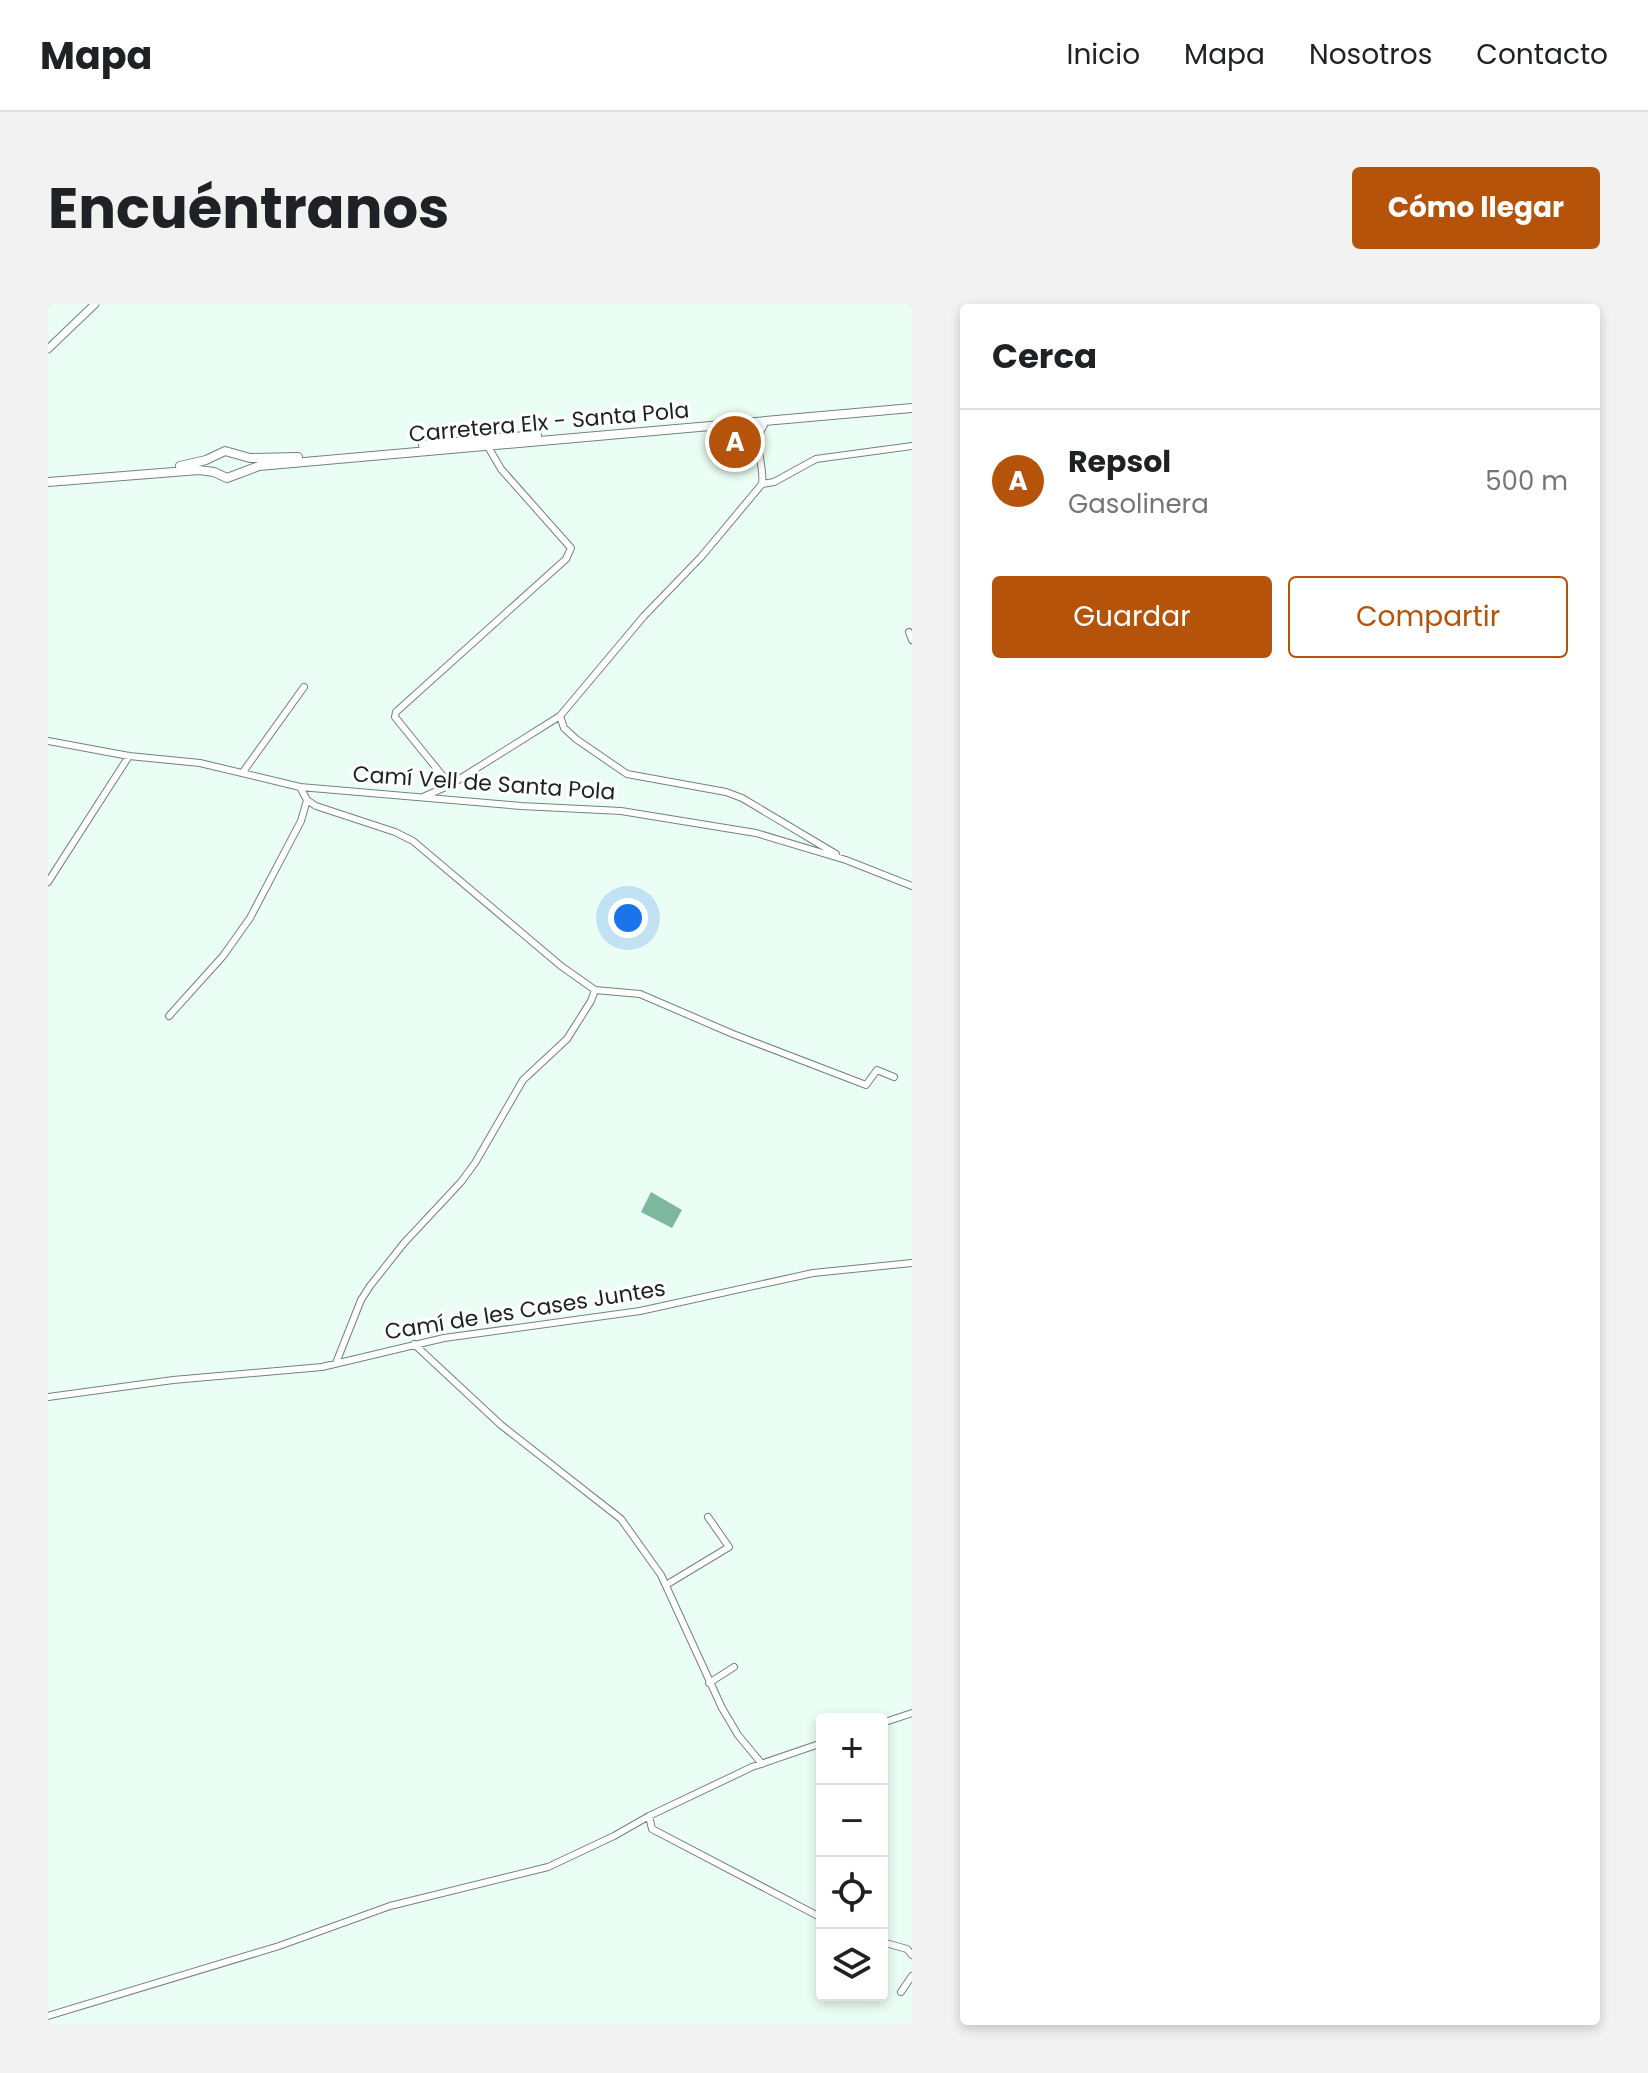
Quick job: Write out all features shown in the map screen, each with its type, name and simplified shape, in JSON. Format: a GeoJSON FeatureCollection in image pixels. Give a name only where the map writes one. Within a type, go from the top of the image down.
{"type":"FeatureCollection","features":[{"type":"Feature","properties":{"kind":"main road","name":"Carretera Elx - Santa Pola"},"geometry":{"type":"LineString","coordinates":[[237,473],[259,466],[912,406]]}},
{"type":"Feature","properties":{"kind":"main road","name":"Carretera Elx - Santa Pola"},"geometry":{"type":"LineString","coordinates":[[237,456],[286,458],[912,406]]}},
{"type":"Feature","properties":{"kind":"main road"},"geometry":{"type":"LineString","coordinates":[[225,451],[237,456],[240,463],[237,473],[227,478],[199,470],[48,480],[185,466],[225,451]]}},
{"type":"Feature","properties":{"kind":"main road"},"geometry":{"type":"LineString","coordinates":[[214,472],[215,457]]}},
{"type":"Feature","properties":{"kind":"street"},"geometry":{"type":"LineString","coordinates":[[48,349],[95,304]]}},
{"type":"Feature","properties":{"kind":"street"},"geometry":{"type":"LineString","coordinates":[[420,798],[450,785],[560,716],[762,484],[757,443],[764,425]]}},
{"type":"Feature","properties":{"kind":"street"},"geometry":{"type":"LineString","coordinates":[[450,785],[395,717],[396,712],[566,559],[571,548],[501,469],[487,445]]}},
{"type":"Feature","properties":{"kind":"street"},"geometry":{"type":"LineString","coordinates":[[762,484],[774,482],[816,459],[912,446]]}},
{"type":"Feature","properties":{"kind":"street"},"geometry":{"type":"LineString","coordinates":[[909,632],[912,640]]}},
{"type":"Feature","properties":{"kind":"street"},"geometry":{"type":"LineString","coordinates":[[243,772],[304,687]]}},
{"type":"Feature","properties":{"kind":"street"},"geometry":{"type":"LineString","coordinates":[[560,716],[564,728],[576,739],[627,774],[726,792],[742,798],[846,860]]}},
{"type":"Feature","properties":{"kind":"street","name":"Camí Vell de Santa Pola"},"geometry":{"type":"LineString","coordinates":[[48,741],[129,756],[200,763],[300,787],[621,811],[756,833],[846,860],[912,886]]}},
{"type":"Feature","properties":{"kind":"street"},"geometry":{"type":"LineString","coordinates":[[48,882],[129,756]]}},
{"type":"Feature","properties":{"kind":"street"},"geometry":{"type":"LineString","coordinates":[[300,787],[307,800],[316,806],[413,841],[561,966],[595,990],[640,994],[866,1085],[877,1070],[894,1077]]}},
{"type":"Feature","properties":{"kind":"street"},"geometry":{"type":"LineString","coordinates":[[169,1016],[223,956],[250,918],[301,821],[307,800]]}},
{"type":"Feature","properties":{"kind":"street"},"geometry":{"type":"LineString","coordinates":[[336,1363],[361,1300],[370,1286],[404,1243],[461,1182],[523,1080],[567,1039],[595,990]]}},
{"type":"Feature","properties":{"kind":"street","name":"Camí de les Cases Juntes"},"geometry":{"type":"LineString","coordinates":[[48,1397],[173,1380],[322,1367],[414,1344],[640,1311],[813,1273],[912,1263]]}},
{"type":"Feature","properties":{"kind":"street"},"geometry":{"type":"LineString","coordinates":[[414,1344],[501,1425],[621,1519],[666,1585],[709,1683],[738,1735],[762,1764]]}},
{"type":"Feature","properties":{"kind":"street"},"geometry":{"type":"LineString","coordinates":[[666,1585],[729,1547],[708,1517]]}},
{"type":"Feature","properties":{"kind":"street"},"geometry":{"type":"LineString","coordinates":[[709,1683],[734,1667]]}},
{"type":"Feature","properties":{"kind":"street"},"geometry":{"type":"LineString","coordinates":[[888,1721],[912,1713]]}},
{"type":"Feature","properties":{"kind":"street"},"geometry":{"type":"LineString","coordinates":[[48,2016],[279,1946],[390,1906],[548,1867],[762,1764],[816,1745]]}},
{"type":"Feature","properties":{"kind":"street"},"geometry":{"type":"LineString","coordinates":[[649,1816],[652,1829],[816,1915]]}},
{"type":"Feature","properties":{"kind":"street"},"geometry":{"type":"LineString","coordinates":[[888,1944],[907,1949],[912,1955]]}},
{"type":"Feature","properties":{"kind":"street"},"geometry":{"type":"LineString","coordinates":[[901,1992],[912,1976]]}},
{"type":"Feature","properties":{"kind":"shaded area"},"geometry":{"type":"Polygon","coordinates":[[[651,1192],[682,1210],[672,1228],[641,1212],[651,1192]]]}},
{"type":"Feature","properties":{"kind":"place","name":"Repsol"},"geometry":{"type":"Point","coordinates":[735,442]}}]}
